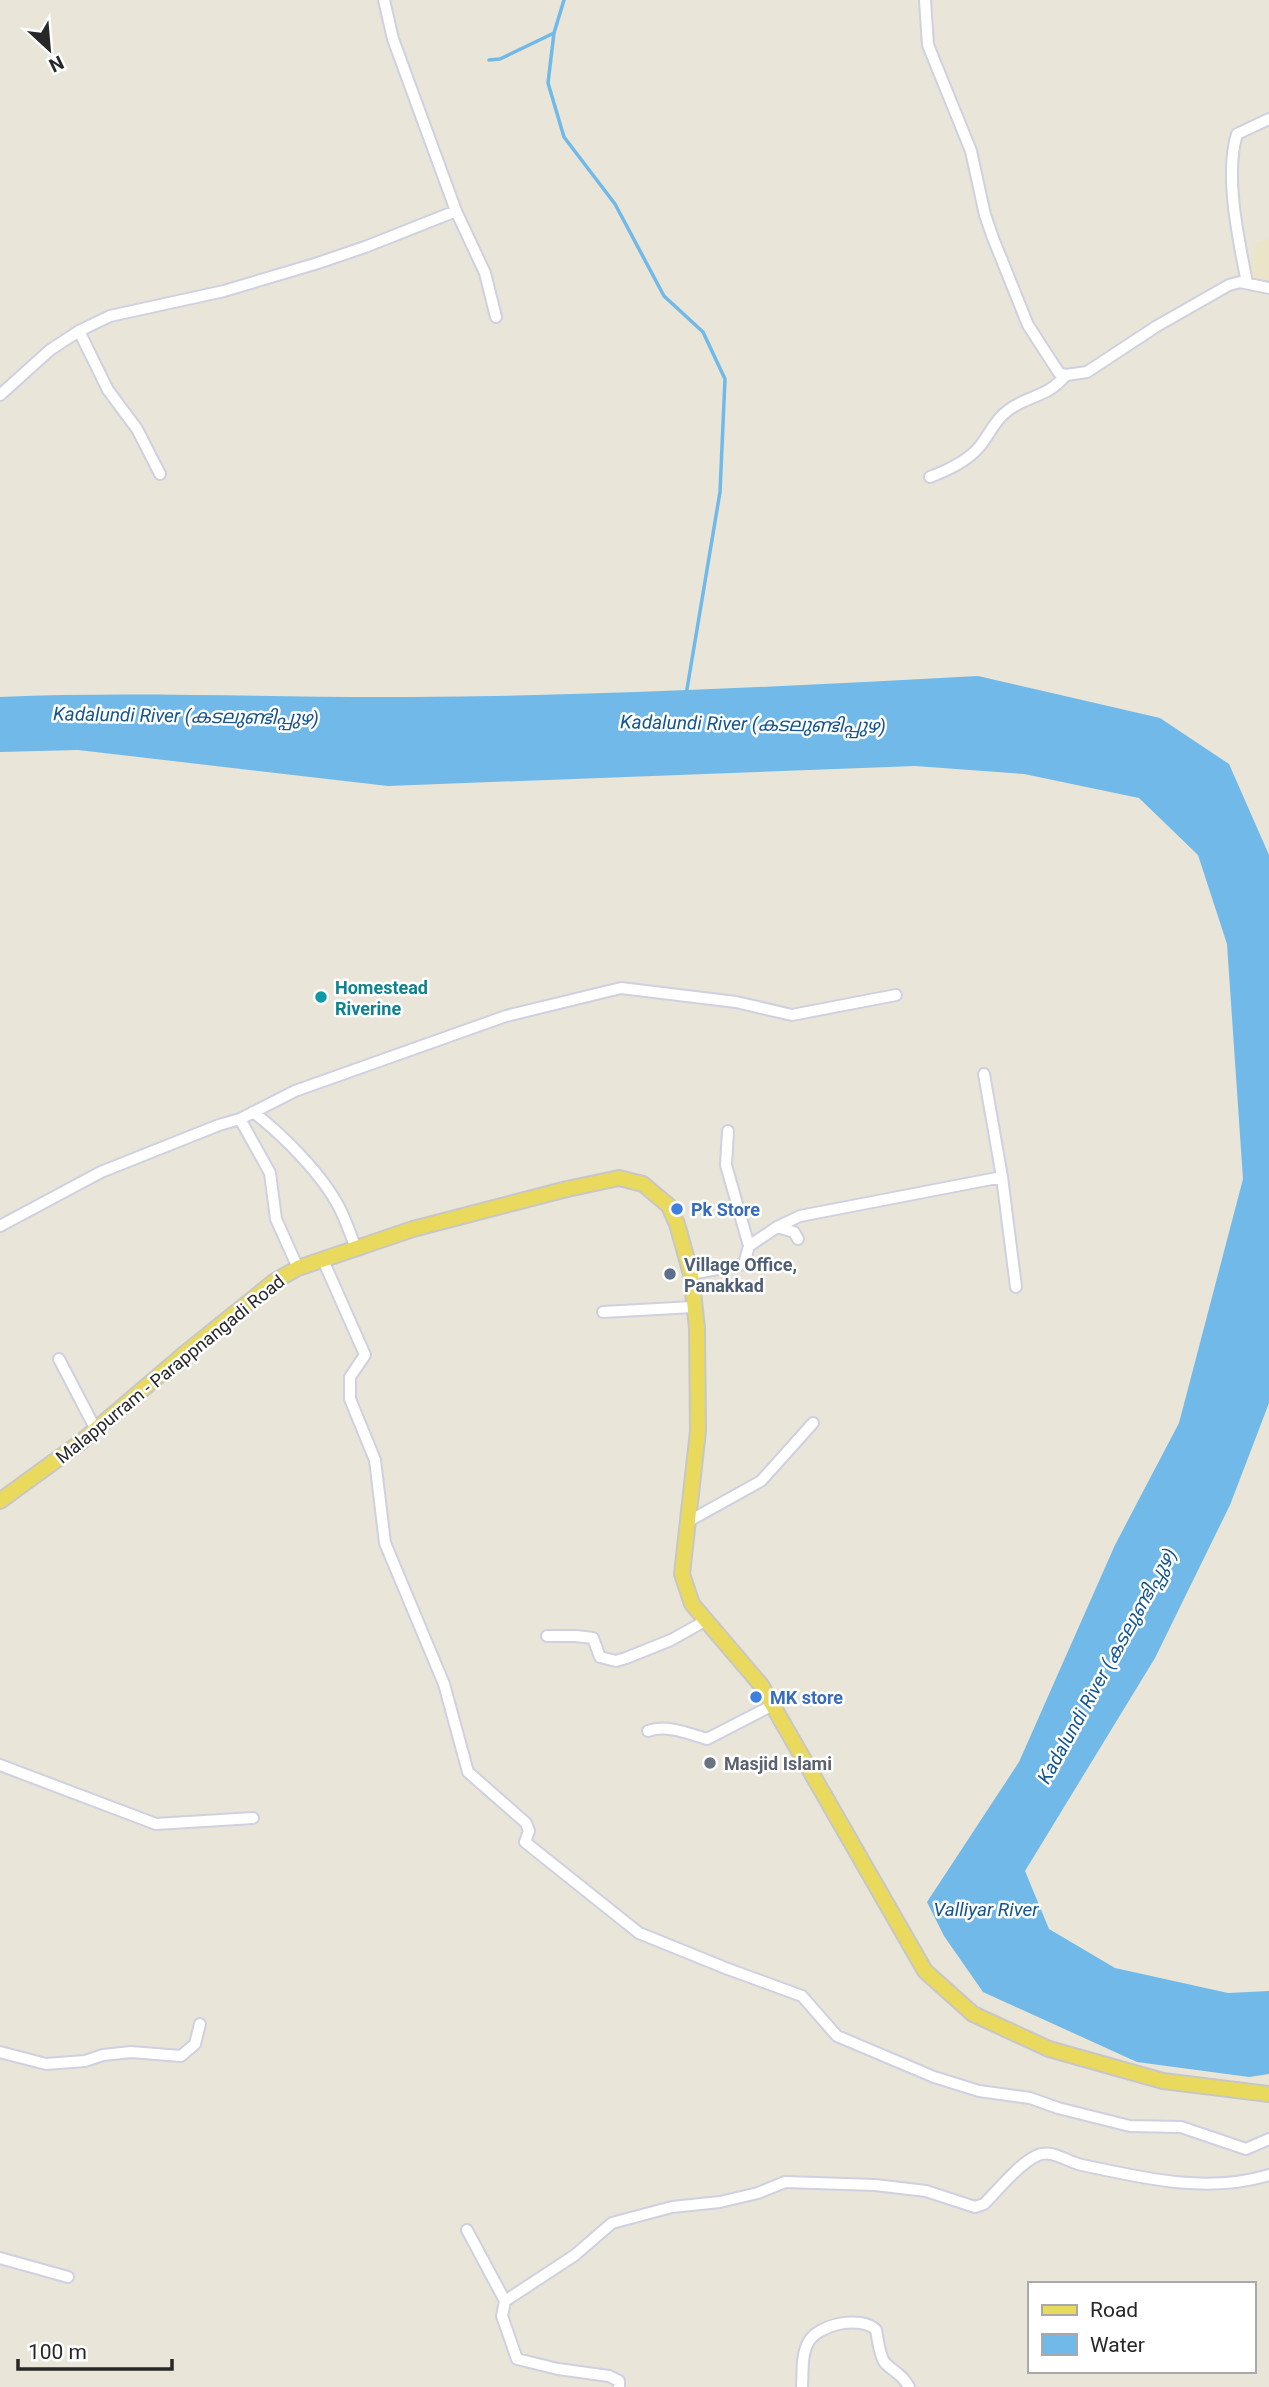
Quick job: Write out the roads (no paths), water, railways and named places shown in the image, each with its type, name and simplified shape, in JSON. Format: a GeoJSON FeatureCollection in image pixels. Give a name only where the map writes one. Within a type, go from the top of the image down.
{"type":"FeatureCollection","features":[{"type":"Feature","properties":{"kind":"main road","name":"Malappurram - Parappnangadi Road"},"geometry":{"type":"LineString","coordinates":[[0,1501],[96,1430],[275,1281],[298,1268],[413,1229],[567,1189],[619,1178],[643,1184],[669,1206],[691,1274],[697,1328],[698,1431],[682,1574],[692,1604],[761,1685],[925,1971],[974,2014],[1049,2049],[1163,2081],[1269,2094]]}},
{"type":"Feature","properties":{"kind":"street"},"geometry":{"type":"LineString","coordinates":[[384,0],[393,39],[456,211],[485,273],[496,317]]}},
{"type":"Feature","properties":{"kind":"street"},"geometry":{"type":"LineString","coordinates":[[925,0],[928,45],[971,151],[985,215],[993,238],[1027,326],[1059,373],[1066,375],[1087,372],[1157,326],[1230,285],[1240,282],[1269,288]]}},
{"type":"Feature","properties":{"kind":"street"},"geometry":{"type":"LineString","coordinates":[[1247,283],[1237,231],[1232,150],[1237,134],[1269,119]]}},
{"type":"Feature","properties":{"kind":"street"},"geometry":{"type":"LineString","coordinates":[[0,395],[50,350],[79,331],[110,316],[224,291],[318,263],[456,211]]}},
{"type":"Feature","properties":{"kind":"street"},"geometry":{"type":"LineString","coordinates":[[79,331],[108,390],[138,429],[160,474]]}},
{"type":"Feature","properties":{"kind":"street"},"geometry":{"type":"LineString","coordinates":[[930,477],[963,461],[978,449],[1009,410],[1056,387],[1066,375]]}},
{"type":"Feature","properties":{"kind":"street"},"geometry":{"type":"LineString","coordinates":[[0,1226],[102,1172],[240,1119],[295,1091],[506,1016],[621,989],[736,1002],[792,1015],[896,995]]}},
{"type":"Feature","properties":{"kind":"street"},"geometry":{"type":"LineString","coordinates":[[984,1074],[1002,1177],[1016,1287]]}},
{"type":"Feature","properties":{"kind":"street"},"geometry":{"type":"LineString","coordinates":[[253,1112],[278,1132],[313,1172],[339,1207],[356,1249]]}},
{"type":"Feature","properties":{"kind":"street"},"geometry":{"type":"LineString","coordinates":[[240,1119],[270,1173],[275,1219],[298,1268]]}},
{"type":"Feature","properties":{"kind":"street"},"geometry":{"type":"LineString","coordinates":[[691,1274],[744,1264],[749,1246],[726,1165],[729,1131]]}},
{"type":"Feature","properties":{"kind":"street"},"geometry":{"type":"LineString","coordinates":[[749,1246],[777,1227],[800,1216],[1002,1177]]}},
{"type":"Feature","properties":{"kind":"street"},"geometry":{"type":"LineString","coordinates":[[777,1227],[794,1232],[798,1239]]}},
{"type":"Feature","properties":{"kind":"street"},"geometry":{"type":"LineString","coordinates":[[323,1260],[365,1355],[350,1377],[350,1399],[375,1460],[384,1543],[444,1684],[467,1772],[526,1823],[529,1831],[525,1842],[639,1933],[802,1996],[837,2036],[934,2077],[979,2091],[1030,2098],[1130,2126],[1181,2127],[1246,2149],[1269,2140]]}},
{"type":"Feature","properties":{"kind":"street"},"geometry":{"type":"LineString","coordinates":[[603,1312],[693,1307]]}},
{"type":"Feature","properties":{"kind":"street"},"geometry":{"type":"LineString","coordinates":[[59,1359],[96,1430]]}},
{"type":"Feature","properties":{"kind":"street"},"geometry":{"type":"LineString","coordinates":[[690,1521],[761,1481],[813,1423]]}},
{"type":"Feature","properties":{"kind":"street"},"geometry":{"type":"LineString","coordinates":[[547,1636],[593,1639],[600,1657],[616,1661],[671,1640],[705,1621]]}},
{"type":"Feature","properties":{"kind":"street"},"geometry":{"type":"LineString","coordinates":[[648,1731],[673,1729],[707,1739],[773,1705]]}},
{"type":"Feature","properties":{"kind":"street"},"geometry":{"type":"LineString","coordinates":[[0,1765],[156,1824],[253,1818]]}},
{"type":"Feature","properties":{"kind":"street"},"geometry":{"type":"LineString","coordinates":[[0,2052],[46,2063],[85,2061],[103,2055],[131,2052],[181,2056],[195,2044],[200,2024]]}},
{"type":"Feature","properties":{"kind":"street"},"geometry":{"type":"LineString","coordinates":[[505,2301],[575,2255],[612,2223],[672,2207],[720,2202],[758,2193],[785,2182],[875,2185],[926,2192],[975,2207],[984,2204],[1036,2156],[1048,2154],[1077,2165],[1151,2180],[1220,2185],[1269,2175]]}},
{"type":"Feature","properties":{"kind":"street"},"geometry":{"type":"LineString","coordinates":[[467,2230],[505,2301],[502,2316],[517,2359],[558,2369],[609,2376],[619,2381],[619,2387]]}},
{"type":"Feature","properties":{"kind":"street"},"geometry":{"type":"LineString","coordinates":[[0,2258],[68,2277]]}},
{"type":"Feature","properties":{"kind":"street"},"geometry":{"type":"LineString","coordinates":[[802,2387],[804,2357],[812,2337],[829,2327],[860,2321],[876,2329],[886,2363],[905,2378],[909,2387]]}},
{"type":"Feature","properties":{"kind":"water","name":"Valliyar River"},"geometry":{"type":"Polygon","coordinates":[[[978,676],[1160,718],[1229,764],[1269,855],[1269,1403],[1230,1505],[1155,1658],[1025,1871],[1049,1929],[1115,1968],[1228,1993],[1269,1991],[1269,2074],[1249,2077],[1137,2062],[983,1992],[944,1936],[927,1902],[1019,1762],[1115,1545],[1179,1423],[1243,1179],[1227,944],[1198,855],[1139,798],[1024,774],[915,766],[388,786],[78,750],[0,752],[0,697],[554,695],[978,676]]]}},
{"type":"Feature","properties":{"kind":"waterway"},"geometry":{"type":"LineString","coordinates":[[564,0],[554,33],[548,83],[564,137],[615,204],[664,296],[703,332],[725,379],[720,492],[686,695]]}},
{"type":"Feature","properties":{"kind":"waterway"},"geometry":{"type":"LineString","coordinates":[[489,60],[500,59],[554,33]]}},
{"type":"Feature","properties":{"kind":"place","name":"Homestead Riverine"},"geometry":{"type":"Point","coordinates":[321,997]}},
{"type":"Feature","properties":{"kind":"place","name":"Pk Store"},"geometry":{"type":"Point","coordinates":[677,1209]}},
{"type":"Feature","properties":{"kind":"place","name":"Village Office, Panakkad"},"geometry":{"type":"Point","coordinates":[670,1274]}},
{"type":"Feature","properties":{"kind":"place","name":"MK store"},"geometry":{"type":"Point","coordinates":[756,1697]}},
{"type":"Feature","properties":{"kind":"place","name":"Masjid Islami"},"geometry":{"type":"Point","coordinates":[710,1763]}},
{"type":"Feature","properties":{"kind":"water label","name":"Kadalundi River (കടലുണ്ടിപ്പുഴ)"},"geometry":{"type":"Point","coordinates":[186,716]}},
{"type":"Feature","properties":{"kind":"water label","name":"Kadalundi River (കടലുണ്ടിപ്പുഴ)"},"geometry":{"type":"Point","coordinates":[753,724]}},
{"type":"Feature","properties":{"kind":"water label","name":"Kadalundi River (കടലുണ്ടിപ്പുഴ)"},"geometry":{"type":"Point","coordinates":[1107,1666]}}]}
